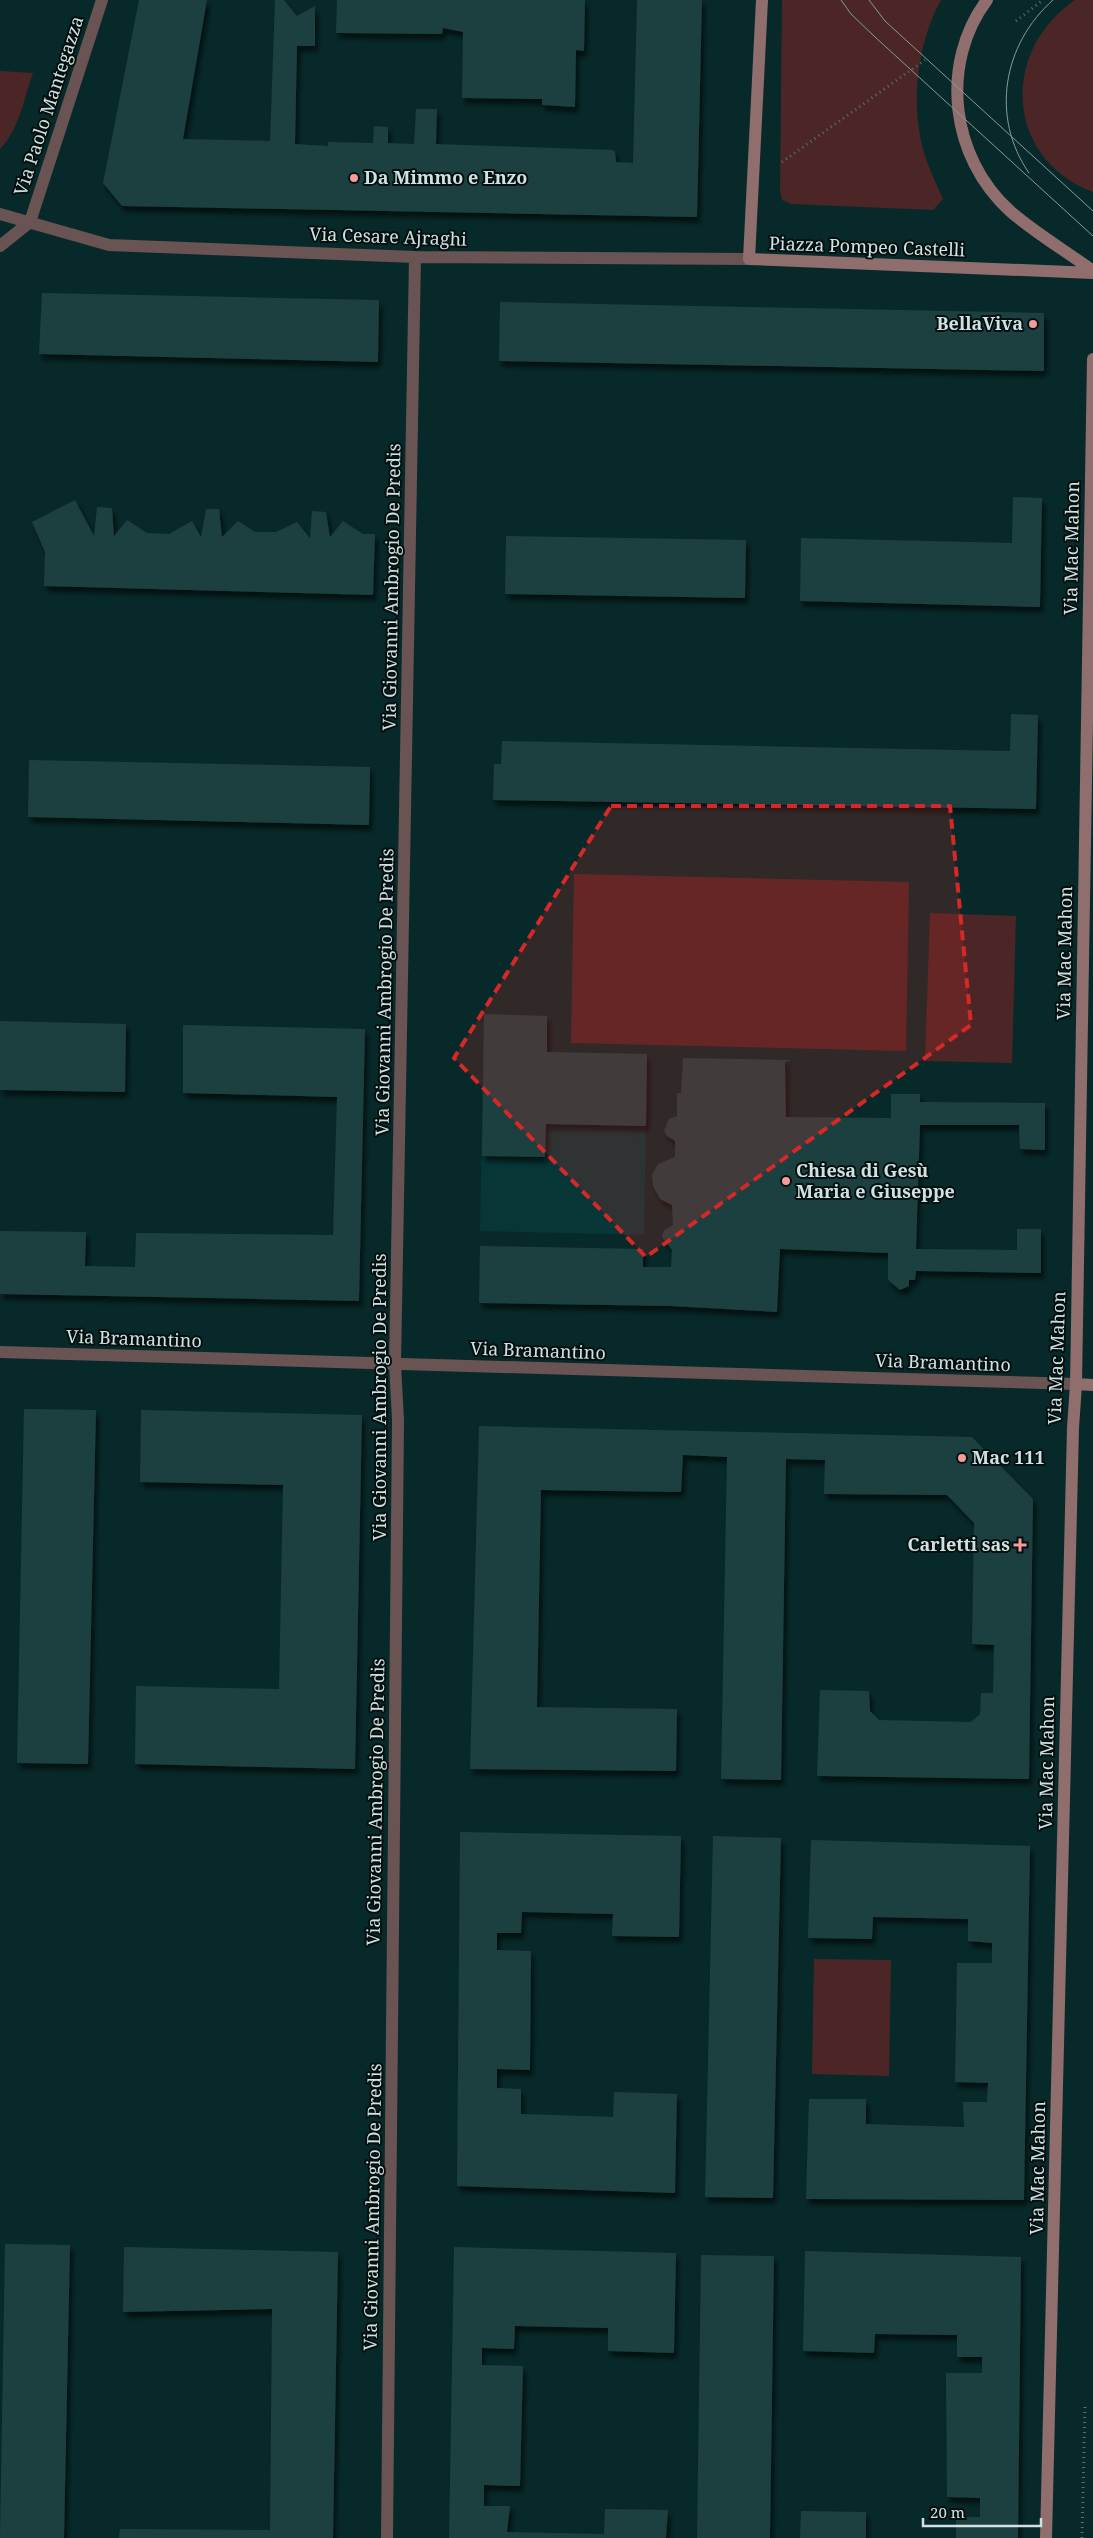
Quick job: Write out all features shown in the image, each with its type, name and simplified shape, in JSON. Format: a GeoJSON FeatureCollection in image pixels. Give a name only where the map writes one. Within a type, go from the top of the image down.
{"type":"FeatureCollection","features":[{"type":"Feature","properties":{"kind":"main road","name":"Piazza Pompeo Castelli"},"geometry":{"type":"LineString","coordinates":[[762,0],[749,260],[1093,272]]}},
{"type":"Feature","properties":{"kind":"main road"},"geometry":{"type":"LineString","coordinates":[[987,0],[973,22],[959,62],[956,88],[958,114],[964,142],[975,167],[990,190],[1010,211],[1093,272]]}},
{"type":"Feature","properties":{"kind":"main road","name":"Via Mac Mahon"},"geometry":{"type":"LineString","coordinates":[[1046,2538],[1073,1428],[1076,1384],[1093,359]]}},
{"type":"Feature","properties":{"kind":"main road"},"geometry":{"type":"LineString","coordinates":[[1076,1384],[1093,1385]]}},
{"type":"Feature","properties":{"kind":"street","name":"Via Paolo Mantegazza"},"geometry":{"type":"LineString","coordinates":[[30,222],[102,0]]}},
{"type":"Feature","properties":{"kind":"street","name":"Via Cesare Ajraghi"},"geometry":{"type":"LineString","coordinates":[[0,214],[109,245],[415,257],[749,260]]}},
{"type":"Feature","properties":{"kind":"street"},"geometry":{"type":"LineString","coordinates":[[0,246],[30,222]]}},
{"type":"Feature","properties":{"kind":"street","name":"Via Giovanni Ambrogio De Predis"},"geometry":{"type":"LineString","coordinates":[[387,2538],[398,1420],[395,1364],[415,257]]}},
{"type":"Feature","properties":{"kind":"street","name":"Via Bramantino"},"geometry":{"type":"LineString","coordinates":[[0,1352],[1076,1384]]}},
{"type":"Feature","properties":{"kind":"path"},"geometry":{"type":"LineString","coordinates":[[1016,21],[1043,0]]}},
{"type":"Feature","properties":{"kind":"path"},"geometry":{"type":"LineString","coordinates":[[782,163],[925,60]]}},
{"type":"Feature","properties":{"kind":"path"},"geometry":{"type":"LineString","coordinates":[[1082,2538],[1085,2405]]}},
{"type":"Feature","properties":{"kind":"highlighted area"},"geometry":{"type":"Polygon","coordinates":[[[611,806],[950,806],[971,1025],[646,1257],[454,1058],[611,806]]]}},
{"type":"Feature","properties":{"kind":"shaded area"},"geometry":{"type":"Polygon","coordinates":[[[782,0],[941,0],[926,35],[918,75],[917,95],[917,115],[924,153],[943,199],[933,210],[791,204],[782,200],[780,191],[782,0]]]}},
{"type":"Feature","properties":{"kind":"shaded area"},"geometry":{"type":"Polygon","coordinates":[[[1075,0],[1093,0],[1093,192],[1064,176],[1043,155],[1029,130],[1023,103],[1025,74],[1034,47],[1051,22],[1075,0]]]}},
{"type":"Feature","properties":{"kind":"shaded area"},"geometry":{"type":"Polygon","coordinates":[[[0,71],[33,73],[12,133],[0,149],[0,71]]]}},
{"type":"Feature","properties":{"kind":"shaded area"},"geometry":{"type":"Polygon","coordinates":[[[574,874],[909,882],[906,1051],[571,1043],[574,874]]]}},
{"type":"Feature","properties":{"kind":"shaded area"},"geometry":{"type":"Polygon","coordinates":[[[930,913],[1016,916],[1012,1063],[925,1061],[930,913]]]}},
{"type":"Feature","properties":{"kind":"shaded area"},"geometry":{"type":"Polygon","coordinates":[[[484,1014],[547,1016],[547,1052],[647,1054],[644,1235],[480,1231],[484,1014]]]}},
{"type":"Feature","properties":{"kind":"shaded area"},"geometry":{"type":"Polygon","coordinates":[[[814,1959],[891,1960],[889,2076],[812,2074],[814,1959]]]}},
{"type":"Feature","properties":{"kind":"building"},"geometry":{"type":"Polygon","coordinates":[[[139,0],[207,0],[183,139],[270,141],[275,0],[284,0],[297,16],[315,6],[315,46],[297,46],[295,144],[328,146],[328,142],[373,143],[374,126],[388,127],[388,143],[414,144],[416,109],[437,109],[436,144],[613,150],[616,162],[633,163],[637,0],[702,0],[697,217],[122,206],[103,183],[139,0]]]}},
{"type":"Feature","properties":{"kind":"building"},"geometry":{"type":"Polygon","coordinates":[[[337,0],[585,0],[584,51],[576,50],[575,107],[542,105],[542,99],[462,98],[463,32],[443,28],[442,34],[336,33],[337,0]]]}},
{"type":"Feature","properties":{"kind":"building"},"geometry":{"type":"Polygon","coordinates":[[[42,293],[379,300],[378,362],[39,354],[42,293]]]}},
{"type":"Feature","properties":{"kind":"building"},"geometry":{"type":"Polygon","coordinates":[[[500,302],[1044,313],[1044,371],[499,361],[500,302]]]}},
{"type":"Feature","properties":{"kind":"building"},"geometry":{"type":"Polygon","coordinates":[[[1013,497],[1042,498],[1040,607],[800,601],[801,538],[1012,543],[1013,497]]]}},
{"type":"Feature","properties":{"kind":"building"},"geometry":{"type":"Polygon","coordinates":[[[75,500],[94,536],[97,507],[112,508],[114,536],[127,520],[147,533],[169,534],[192,521],[201,537],[206,509],[219,509],[222,537],[238,521],[255,532],[276,532],[297,522],[310,538],[312,511],[326,512],[330,537],[343,521],[363,534],[375,534],[373,595],[44,586],[45,552],[32,522],[75,500]]]}},
{"type":"Feature","properties":{"kind":"building"},"geometry":{"type":"Polygon","coordinates":[[[506,536],[746,540],[745,598],[505,594],[506,536]]]}},
{"type":"Feature","properties":{"kind":"building"},"geometry":{"type":"Polygon","coordinates":[[[1011,714],[1038,715],[1036,809],[493,800],[494,764],[501,764],[502,741],[1010,751],[1011,714]]]}},
{"type":"Feature","properties":{"kind":"building"},"geometry":{"type":"Polygon","coordinates":[[[29,760],[370,767],[369,825],[28,817],[29,760]]]}},
{"type":"Feature","properties":{"kind":"building"},"geometry":{"type":"Polygon","coordinates":[[[484,1014],[547,1016],[547,1052],[647,1054],[646,1126],[546,1124],[545,1157],[482,1156],[484,1014]]]}},
{"type":"Feature","properties":{"kind":"building"},"geometry":{"type":"Polygon","coordinates":[[[0,1021],[126,1024],[125,1092],[0,1090],[0,1021]]]}},
{"type":"Feature","properties":{"kind":"building"},"geometry":{"type":"Polygon","coordinates":[[[183,1025],[365,1029],[359,1301],[0,1294],[0,1231],[86,1232],[85,1266],[135,1267],[136,1233],[333,1235],[337,1097],[183,1093],[183,1025]]]}},
{"type":"Feature","properties":{"kind":"building","name":"Chiesa di Gesù Maria e Giuseppe"},"geometry":{"type":"Polygon","coordinates":[[[683,1058],[792,1060],[785,1062],[786,1117],[891,1118],[891,1094],[920,1094],[920,1102],[1045,1103],[1045,1150],[1020,1149],[1019,1125],[920,1125],[916,1249],[1017,1250],[1017,1229],[1041,1229],[1041,1273],[916,1271],[915,1280],[909,1280],[909,1286],[900,1290],[888,1280],[888,1253],[780,1249],[777,1312],[670,1306],[479,1303],[480,1246],[643,1249],[643,1267],[671,1267],[672,1250],[662,1237],[664,1230],[673,1225],[672,1205],[660,1199],[653,1186],[652,1175],[658,1164],[675,1157],[675,1141],[667,1136],[664,1131],[669,1119],[677,1116],[677,1093],[681,1093],[683,1058]]]}},
{"type":"Feature","properties":{"kind":"building"},"geometry":{"type":"Polygon","coordinates":[[[24,1409],[96,1410],[88,1764],[17,1763],[24,1409]]]}},
{"type":"Feature","properties":{"kind":"building"},"geometry":{"type":"Polygon","coordinates":[[[141,1410],[362,1415],[355,1769],[135,1764],[136,1686],[279,1689],[283,1485],[140,1482],[141,1410]]]}},
{"type":"Feature","properties":{"kind":"building"},"geometry":{"type":"Polygon","coordinates":[[[479,1426],[972,1437],[1033,1499],[1029,1779],[817,1776],[820,1690],[869,1691],[870,1711],[879,1720],[971,1722],[980,1714],[981,1693],[993,1693],[994,1645],[972,1644],[974,1523],[947,1495],[824,1494],[825,1460],[786,1459],[781,1780],[721,1779],[727,1457],[683,1455],[681,1492],[541,1490],[537,1707],[677,1709],[676,1771],[470,1769],[479,1426]]]}},
{"type":"Feature","properties":{"kind":"building"},"geometry":{"type":"Polygon","coordinates":[[[460,1832],[681,1836],[679,1937],[612,1936],[613,1914],[522,1912],[521,1933],[497,1933],[497,1950],[531,1951],[530,2070],[497,2069],[497,2088],[521,2089],[521,2114],[613,2117],[614,2092],[677,2094],[675,2193],[457,2186],[460,1832]]]}},
{"type":"Feature","properties":{"kind":"building"},"geometry":{"type":"Polygon","coordinates":[[[713,1836],[781,1838],[773,2198],[705,2197],[713,1836]]]}},
{"type":"Feature","properties":{"kind":"building"},"geometry":{"type":"Polygon","coordinates":[[[811,1840],[1030,1846],[1024,2200],[806,2199],[809,2099],[866,2099],[866,2124],[964,2127],[963,2102],[987,2102],[988,2083],[955,2082],[957,1963],[992,1963],[992,1943],[968,1941],[968,1919],[873,1917],[872,1939],[808,1938],[811,1840]]]}},
{"type":"Feature","properties":{"kind":"building"},"geometry":{"type":"Polygon","coordinates":[[[5,2244],[70,2245],[64,2538],[0,2538],[5,2244]]]}},
{"type":"Feature","properties":{"kind":"building"},"geometry":{"type":"Polygon","coordinates":[[[124,2247],[338,2252],[333,2538],[119,2538],[120,2529],[270,2530],[272,2309],[123,2312],[124,2247]]]}},
{"type":"Feature","properties":{"kind":"building"},"geometry":{"type":"Polygon","coordinates":[[[454,2247],[676,2253],[674,2353],[608,2351],[608,2328],[515,2326],[514,2349],[482,2348],[482,2365],[523,2366],[520,2486],[484,2485],[484,2506],[510,2506],[507,2532],[604,2534],[605,2509],[668,2510],[666,2538],[449,2538],[454,2247]]]}},
{"type":"Feature","properties":{"kind":"building"},"geometry":{"type":"Polygon","coordinates":[[[805,2251],[1021,2257],[1018,2538],[956,2538],[956,2517],[980,2517],[980,2498],[947,2497],[946,2373],[982,2373],[982,2357],[957,2357],[957,2335],[875,2334],[874,2353],[803,2351],[805,2251]]]}},
{"type":"Feature","properties":{"kind":"building"},"geometry":{"type":"Polygon","coordinates":[[[701,2255],[774,2256],[770,2538],[697,2538],[701,2255]]]}},
{"type":"Feature","properties":{"kind":"building"},"geometry":{"type":"Polygon","coordinates":[[[801,2511],[866,2512],[866,2538],[800,2538],[801,2511]]]}},
{"type":"Feature","properties":{"kind":"tram line"},"geometry":{"type":"LineString","coordinates":[[841,0],[851,14],[875,37],[1093,236]]}},
{"type":"Feature","properties":{"kind":"tram line"},"geometry":{"type":"LineString","coordinates":[[869,0],[885,21],[1093,211]]}},
{"type":"Feature","properties":{"kind":"tram line"},"geometry":{"type":"LineString","coordinates":[[1029,173],[1017,151],[1009,129],[1006,105],[1008,82],[1013,59],[1023,38],[1036,18],[1053,0]]}},
{"type":"Feature","properties":{"kind":"place","name":"Da Mimmo e Enzo"},"geometry":{"type":"Point","coordinates":[354,178]}},
{"type":"Feature","properties":{"kind":"place","name":"BellaViva"},"geometry":{"type":"Point","coordinates":[1033,324]}},
{"type":"Feature","properties":{"kind":"place","name":"Chiesa di Gesù Maria e Giuseppe"},"geometry":{"type":"Point","coordinates":[786,1181]}},
{"type":"Feature","properties":{"kind":"place","name":"Mac 111"},"geometry":{"type":"Point","coordinates":[962,1458]}},
{"type":"Feature","properties":{"kind":"place","name":"Carletti sas"},"geometry":{"type":"Point","coordinates":[1020,1545]}}]}
